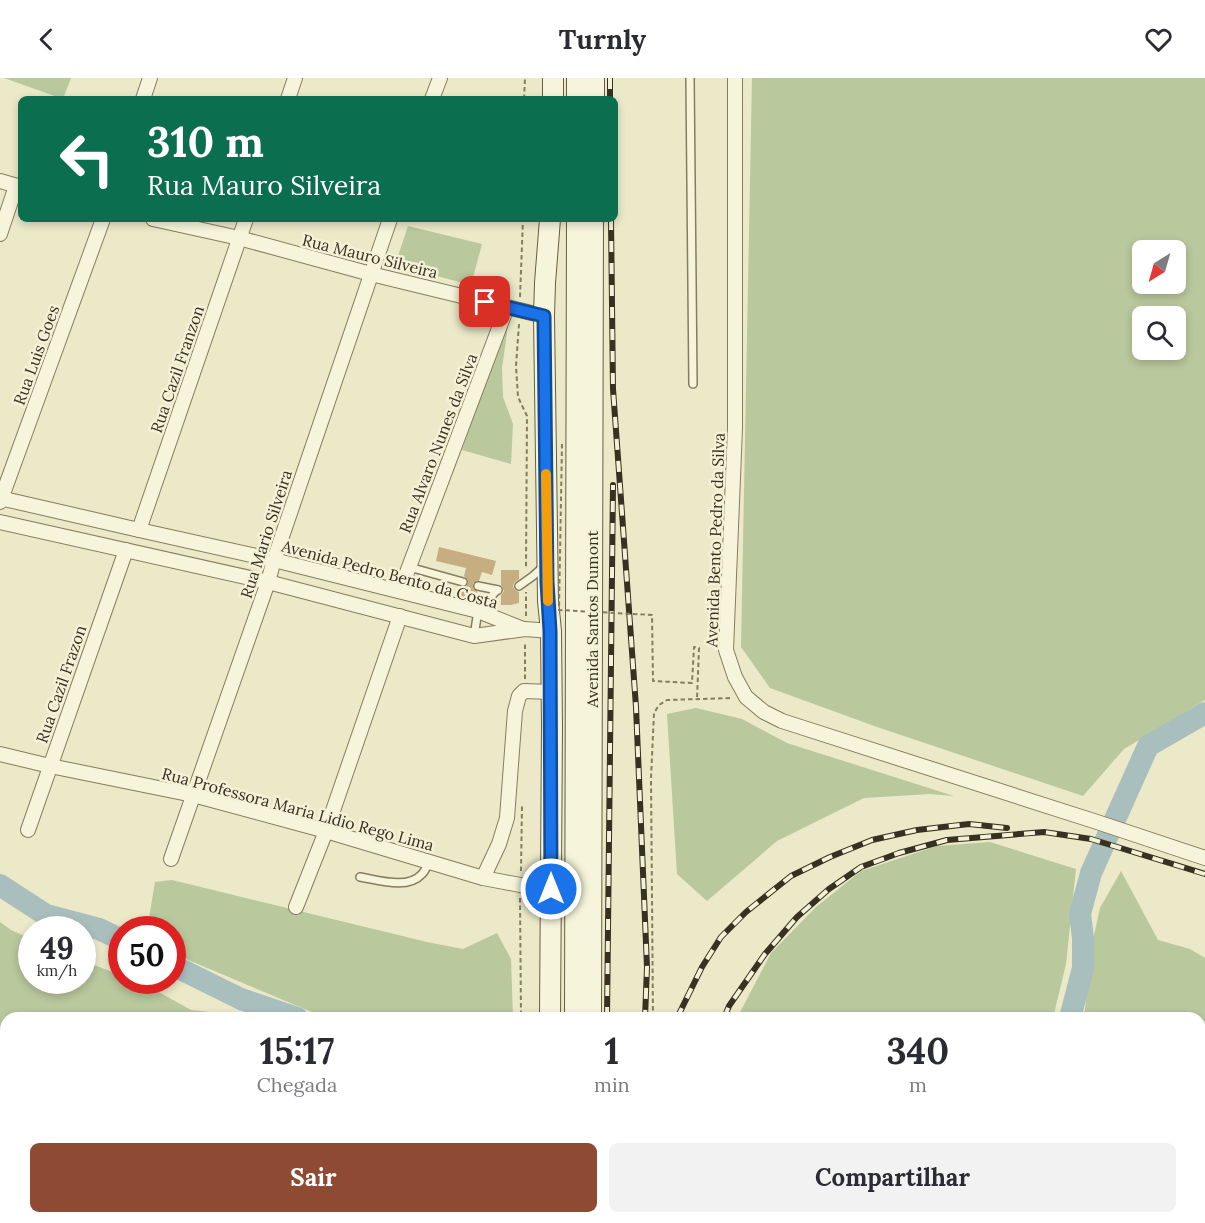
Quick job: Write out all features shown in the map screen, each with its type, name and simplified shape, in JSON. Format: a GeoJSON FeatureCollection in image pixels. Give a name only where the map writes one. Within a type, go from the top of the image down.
{"type":"FeatureCollection","features":[{"type":"Feature","properties":{"kind":"main road"},"geometry":{"type":"LineString","coordinates":[[553,78],[553,96]]}},
{"type":"Feature","properties":{"kind":"main road"},"geometry":{"type":"LineString","coordinates":[[577,78],[577,96]]}},
{"type":"Feature","properties":{"kind":"main road"},"geometry":{"type":"LineString","coordinates":[[594,78],[594,96]]}},
{"type":"Feature","properties":{"kind":"main road"},"geometry":{"type":"LineString","coordinates":[[550,222],[544,316],[550,631],[550,1012]]}},
{"type":"Feature","properties":{"kind":"main road","name":"Avenida Santos Dumont"},"geometry":{"type":"LineString","coordinates":[[575,1012],[577,222]]}},
{"type":"Feature","properties":{"kind":"main road","name":"Avenida Santos Dumont"},"geometry":{"type":"LineString","coordinates":[[591,1012],[593,222]]}},
{"type":"Feature","properties":{"kind":"street"},"geometry":{"type":"LineString","coordinates":[[144,96],[150,78]]}},
{"type":"Feature","properties":{"kind":"street"},"geometry":{"type":"LineString","coordinates":[[289,96],[295,78]]}},
{"type":"Feature","properties":{"kind":"street"},"geometry":{"type":"LineString","coordinates":[[433,96],[440,78]]}},
{"type":"Feature","properties":{"kind":"street","name":"Avenida Bento Pedro da Silva"},"geometry":{"type":"LineString","coordinates":[[735,78],[735,428],[726,650],[735,677],[746,697],[764,712],[782,721],[1205,858]]}},
{"type":"Feature","properties":{"kind":"street"},"geometry":{"type":"LineString","coordinates":[[0,181],[18,186]]}},
{"type":"Feature","properties":{"kind":"street"},"geometry":{"type":"LineString","coordinates":[[0,234],[18,189]]}},
{"type":"Feature","properties":{"kind":"street","name":"Rua Luis Goes"},"geometry":{"type":"LineString","coordinates":[[0,499],[102,222]]}},
{"type":"Feature","properties":{"kind":"street","name":"Rua Mauro Silveira"},"geometry":{"type":"LineString","coordinates":[[167,222],[239,238],[371,274],[544,316]]}},
{"type":"Feature","properties":{"kind":"street","name":"Rua Cazil Franzon"},"geometry":{"type":"LineString","coordinates":[[139,530],[245,222]]}},
{"type":"Feature","properties":{"kind":"street","name":"Rua Mario Silveira"},"geometry":{"type":"LineString","coordinates":[[171,859],[268,582],[389,222]]}},
{"type":"Feature","properties":{"kind":"street","name":"Rua Alvaro Nunes da Silva"},"geometry":{"type":"LineString","coordinates":[[400,591],[507,307]]}},
{"type":"Feature","properties":{"kind":"street","name":"Avenida Pedro Bento da Costa"},"geometry":{"type":"LineString","coordinates":[[0,499],[274,560],[478,610],[525,629]]}},
{"type":"Feature","properties":{"kind":"street","name":"Avenida Pedro Bento da Costa"},"geometry":{"type":"LineString","coordinates":[[0,522],[268,582],[474,636],[525,629],[550,631]]}},
{"type":"Feature","properties":{"kind":"street","name":"Rua Cazil Frazon"},"geometry":{"type":"LineString","coordinates":[[28,830],[126,550]]}},
{"type":"Feature","properties":{"kind":"street"},"geometry":{"type":"LineString","coordinates":[[296,907],[326,831],[400,616]]}},
{"type":"Feature","properties":{"kind":"street"},"geometry":{"type":"LineString","coordinates":[[483,878],[499,844],[507,818],[517,700],[524,691],[550,692]]}},
{"type":"Feature","properties":{"kind":"street","name":"Rua Professora Maria Lidio Rego Lima"},"geometry":{"type":"LineString","coordinates":[[0,754],[193,795],[326,831],[483,878],[551,889]]}},
{"type":"Feature","properties":{"kind":"lane"},"geometry":{"type":"LineString","coordinates":[[690,78],[693,384]]}},
{"type":"Feature","properties":{"kind":"lane"},"geometry":{"type":"LineString","coordinates":[[519,586],[547,563]]}},
{"type":"Feature","properties":{"kind":"lane"},"geometry":{"type":"LineString","coordinates":[[409,567],[462,582]]}},
{"type":"Feature","properties":{"kind":"lane"},"geometry":{"type":"LineString","coordinates":[[474,636],[478,610],[499,590],[478,586]]}},
{"type":"Feature","properties":{"kind":"lane"},"geometry":{"type":"LineString","coordinates":[[360,877],[403,883],[415,880],[430,862]]}},
{"type":"Feature","properties":{"kind":"path"},"geometry":{"type":"LineString","coordinates":[[524,96],[525,78]]}},
{"type":"Feature","properties":{"kind":"path"},"geometry":{"type":"LineString","coordinates":[[562,444],[559,610],[652,615],[653,681],[692,683],[694,647],[699,648],[697,699]]}},
{"type":"Feature","properties":{"kind":"path"},"geometry":{"type":"LineString","coordinates":[[653,1012],[651,778],[654,713],[659,705],[667,700],[746,697]]}},
{"type":"Feature","properties":{"kind":"green space"},"geometry":{"type":"Polygon","coordinates":[[[4,78],[71,78],[64,96],[55,96],[4,78]]]}},
{"type":"Feature","properties":{"kind":"green space"},"geometry":{"type":"Polygon","coordinates":[[[752,78],[1205,78],[1205,700],[1124,749],[1083,796],[877,727],[770,688],[741,647],[752,78]]]}},
{"type":"Feature","properties":{"kind":"green space"},"geometry":{"type":"Polygon","coordinates":[[[408,226],[482,244],[471,285],[395,265],[408,226]]]}},
{"type":"Feature","properties":{"kind":"green space"},"geometry":{"type":"Polygon","coordinates":[[[504,326],[508,326],[502,368],[503,397],[513,424],[511,464],[462,450],[504,326]]]}},
{"type":"Feature","properties":{"kind":"green space"},"geometry":{"type":"Polygon","coordinates":[[[696,708],[742,719],[787,743],[954,796],[930,794],[864,798],[777,841],[707,901],[677,874],[667,714],[696,708]]]}},
{"type":"Feature","properties":{"kind":"green space"},"geometry":{"type":"Polygon","coordinates":[[[990,842],[1076,869],[1066,964],[1054,1012],[740,1012],[771,953],[816,907],[861,871],[937,846],[990,842]]]}},
{"type":"Feature","properties":{"kind":"green space"},"geometry":{"type":"Polygon","coordinates":[[[1121,871],[1158,940],[1190,949],[1205,958],[1205,1012],[1085,1012],[1092,944],[1100,908],[1121,871]]]}},
{"type":"Feature","properties":{"kind":"green space"},"geometry":{"type":"Polygon","coordinates":[[[172,880],[463,949],[497,933],[511,959],[513,1012],[312,1012],[186,959],[186,916],[149,916],[155,882],[172,880]]]}},
{"type":"Feature","properties":{"kind":"green space"},"geometry":{"type":"Polygon","coordinates":[[[0,922],[18,933],[18,994],[96,994],[96,966],[108,970],[108,994],[162,994],[191,1010],[211,1012],[0,1012],[0,922]]]}},
{"type":"Feature","properties":{"kind":"building"},"geometry":{"type":"Polygon","coordinates":[[[439,547],[496,561],[492,575],[482,572],[479,581],[473,583],[473,588],[477,591],[475,601],[459,597],[461,587],[468,583],[464,576],[466,568],[436,561],[439,547]]]}},
{"type":"Feature","properties":{"kind":"building"},"geometry":{"type":"Polygon","coordinates":[[[501,570],[519,570],[519,579],[513,586],[519,592],[519,603],[501,605],[501,595],[504,591],[501,585],[501,570]]]}},
{"type":"Feature","properties":{"kind":"waterway"},"geometry":{"type":"LineString","coordinates":[[1072,1012],[1083,968],[1080,914],[1091,873],[1148,746],[1205,713]]}},
{"type":"Feature","properties":{"kind":"waterway"},"geometry":{"type":"LineString","coordinates":[[0,885],[46,915],[108,933]]}},
{"type":"Feature","properties":{"kind":"waterway"},"geometry":{"type":"LineString","coordinates":[[186,972],[241,999],[279,1012]]}},
{"type":"Feature","properties":{"kind":"railway"},"geometry":{"type":"LineString","coordinates":[[610,78],[610,96]]}},
{"type":"Feature","properties":{"kind":"railway"},"geometry":{"type":"LineString","coordinates":[[611,222],[613,389],[636,707],[647,967],[645,1012]]}},
{"type":"Feature","properties":{"kind":"railway"},"geometry":{"type":"LineString","coordinates":[[607,1012],[613,485]]}},
{"type":"Feature","properties":{"kind":"railway"},"geometry":{"type":"LineString","coordinates":[[680,1012],[702,967],[721,937],[746,912],[791,876],[872,840],[917,830],[969,824],[1007,828]]}},
{"type":"Feature","properties":{"kind":"railway"},"geometry":{"type":"LineString","coordinates":[[726,1012],[765,954],[797,917],[829,889],[861,867],[899,853],[947,840],[1044,832],[1091,839],[1205,874]]}},
{"type":"Feature","properties":{"kind":"slow traffic"},"geometry":{"type":"LineString","coordinates":[[546,474],[548,601]]}},
{"type":"Feature","properties":{"kind":"route"},"geometry":{"type":"LineString","coordinates":[[485,302],[544,316],[547,582],[552,727],[551,889]]}}]}
